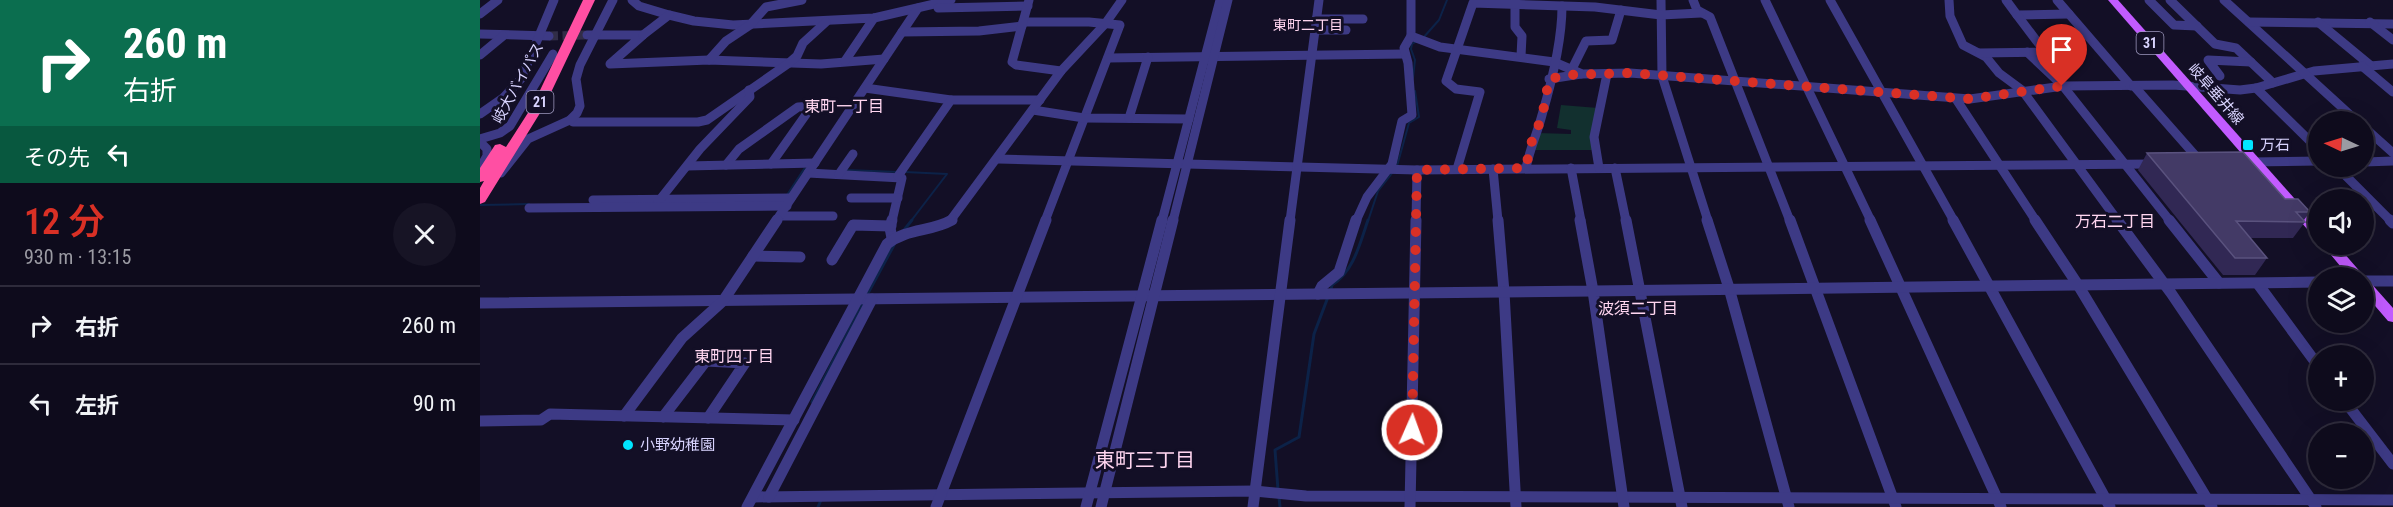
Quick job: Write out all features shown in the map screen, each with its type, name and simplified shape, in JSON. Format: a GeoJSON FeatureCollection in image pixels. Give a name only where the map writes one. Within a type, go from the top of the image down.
{"type":"FeatureCollection","features":[{"type":"Feature","properties":{"kind":"highway","name":"岐大バイパス"},"geometry":{"type":"LineString","coordinates":[[480,199],[484,181],[527,106],[579,0]]}},
{"type":"Feature","properties":{"kind":"highway","name":"岐大バイパス"},"geometry":{"type":"LineString","coordinates":[[484,181],[545,92],[589,0]]}},
{"type":"Feature","properties":{"kind":"main road","name":"岐阜垂井線"},"geometry":{"type":"LineString","coordinates":[[2113,0],[2187,87],[2308,222]]}},
{"type":"Feature","properties":{"kind":"main road"},"geometry":{"type":"LineString","coordinates":[[2338,255],[2348,267]]}},
{"type":"Feature","properties":{"kind":"main road"},"geometry":{"type":"LineString","coordinates":[[2374,295],[2393,317]]}},
{"type":"Feature","properties":{"kind":"street"},"geometry":{"type":"LineString","coordinates":[[480,14],[498,0]]}},
{"type":"Feature","properties":{"kind":"street"},"geometry":{"type":"LineString","coordinates":[[480,114],[515,88],[544,36],[554,0]]}},
{"type":"Feature","properties":{"kind":"street"},"geometry":{"type":"LineString","coordinates":[[484,181],[504,170],[528,139],[570,120],[580,106],[576,79],[580,65],[591,35],[612,0]]}},
{"type":"Feature","properties":{"kind":"street"},"geometry":{"type":"LineString","coordinates":[[632,0],[639,6],[669,15],[723,25],[874,18],[951,0]]}},
{"type":"Feature","properties":{"kind":"street"},"geometry":{"type":"LineString","coordinates":[[709,60],[726,41],[750,25],[766,7],[802,0]]}},
{"type":"Feature","properties":{"kind":"street"},"geometry":{"type":"LineString","coordinates":[[750,502],[887,244],[892,238],[918,228],[944,226],[952,220],[1061,71],[1105,24],[1122,0]]}},
{"type":"Feature","properties":{"kind":"street"},"geometry":{"type":"LineString","coordinates":[[1086,507],[1142,296],[1182,165],[1210,56],[1220,0]]}},
{"type":"Feature","properties":{"kind":"street"},"geometry":{"type":"LineString","coordinates":[[1101,507],[1156,296],[1189,119],[1228,0]]}},
{"type":"Feature","properties":{"kind":"street"},"geometry":{"type":"LineString","coordinates":[[1253,507],[1319,0]]}},
{"type":"Feature","properties":{"kind":"street"},"geometry":{"type":"LineString","coordinates":[[1318,294],[1326,280],[1335,277],[1339,272],[1353,227],[1367,196],[1392,164],[1402,121],[1413,115],[1408,63],[1405,54],[1406,44],[1411,36],[1411,0]]}},
{"type":"Feature","properties":{"kind":"street"},"geometry":{"type":"LineString","coordinates":[[1572,69],[1586,41],[1612,40],[1629,0]]}},
{"type":"Feature","properties":{"kind":"street"},"geometry":{"type":"LineString","coordinates":[[1661,0],[1662,76],[1729,288],[1788,502]]}},
{"type":"Feature","properties":{"kind":"street"},"geometry":{"type":"LineString","coordinates":[[1693,0],[1697,10],[1710,17],[1816,288],[1894,502]]}},
{"type":"Feature","properties":{"kind":"street"},"geometry":{"type":"LineString","coordinates":[[1765,0],[1901,287],[1999,502]]}},
{"type":"Feature","properties":{"kind":"street"},"geometry":{"type":"LineString","coordinates":[[1830,0],[1990,286],[2107,502]]}},
{"type":"Feature","properties":{"kind":"street"},"geometry":{"type":"LineString","coordinates":[[1950,0],[1950,16],[1963,45],[1986,57],[1999,73],[2022,90],[2165,284],[2314,503]]}},
{"type":"Feature","properties":{"kind":"street"},"geometry":{"type":"LineString","coordinates":[[1980,53],[2045,52],[2006,0]]}},
{"type":"Feature","properties":{"kind":"street"},"geometry":{"type":"LineString","coordinates":[[2056,0],[2133,86],[2207,163],[2190,164]]}},
{"type":"Feature","properties":{"kind":"street"},"geometry":{"type":"LineString","coordinates":[[2149,0],[2174,25],[2197,26]]}},
{"type":"Feature","properties":{"kind":"street"},"geometry":{"type":"LineString","coordinates":[[2170,0],[2215,44],[2236,48],[2273,83]]}},
{"type":"Feature","properties":{"kind":"street"},"geometry":{"type":"LineString","coordinates":[[2224,0],[2346,111]]}},
{"type":"Feature","properties":{"kind":"street"},"geometry":{"type":"LineString","coordinates":[[918,8],[1028,3],[1012,62],[1016,65],[1061,71]]}},
{"type":"Feature","properties":{"kind":"street"},"geometry":{"type":"LineString","coordinates":[[1457,170],[1480,92],[1456,89],[1446,81],[1473,3],[1562,6],[1661,15],[1701,13]]}},
{"type":"Feature","properties":{"kind":"street"},"geometry":{"type":"LineString","coordinates":[[1515,3],[1515,27],[1522,36],[1521,56]]}},
{"type":"Feature","properties":{"kind":"street"},"geometry":{"type":"LineString","coordinates":[[1526,168],[1530,146],[1542,117],[1562,24],[1562,6]]}},
{"type":"Feature","properties":{"kind":"street"},"geometry":{"type":"LineString","coordinates":[[624,416],[682,338],[723,301],[918,8]]}},
{"type":"Feature","properties":{"kind":"street"},"geometry":{"type":"LineString","coordinates":[[2017,15],[2069,14]]}},
{"type":"Feature","properties":{"kind":"street"},"geometry":{"type":"LineString","coordinates":[[669,15],[610,64],[709,60],[820,64],[884,59]]}},
{"type":"Feature","properties":{"kind":"street"},"geometry":{"type":"LineString","coordinates":[[844,61],[874,18]]}},
{"type":"Feature","properties":{"kind":"street"},"geometry":{"type":"LineString","coordinates":[[1316,19],[1363,18]]}},
{"type":"Feature","properties":{"kind":"street"},"geometry":{"type":"LineString","coordinates":[[2249,22],[2370,21],[2393,24]]}},
{"type":"Feature","properties":{"kind":"street"},"geometry":{"type":"LineString","coordinates":[[2370,21],[2393,40]]}},
{"type":"Feature","properties":{"kind":"street"},"geometry":{"type":"LineString","coordinates":[[570,120],[573,122],[698,123],[707,120],[789,63],[797,56],[803,43],[826,22]]}},
{"type":"Feature","properties":{"kind":"street"},"geometry":{"type":"LineString","coordinates":[[902,32],[973,32],[1022,24],[1089,22],[1120,25],[938,501]]}},
{"type":"Feature","properties":{"kind":"street"},"geometry":{"type":"LineString","coordinates":[[2318,22],[2393,92]]}},
{"type":"Feature","properties":{"kind":"street"},"geometry":{"type":"LineString","coordinates":[[1315,30],[1346,30]]}},
{"type":"Feature","properties":{"kind":"street"},"geometry":{"type":"LineString","coordinates":[[480,34],[544,36]]}},
{"type":"Feature","properties":{"kind":"street"},"geometry":{"type":"LineString","coordinates":[[591,35],[643,35]]}},
{"type":"Feature","properties":{"kind":"street"},"geometry":{"type":"LineString","coordinates":[[480,55],[503,36]]}},
{"type":"Feature","properties":{"kind":"street"},"geometry":{"type":"LineString","coordinates":[[1411,36],[1440,47],[1554,62],[1582,74]]}},
{"type":"Feature","properties":{"kind":"street"},"geometry":{"type":"LineString","coordinates":[[2027,52],[2062,86],[2219,284]]}},
{"type":"Feature","properties":{"kind":"street"},"geometry":{"type":"LineString","coordinates":[[480,168],[488,149],[480,140],[493,136],[509,126],[542,68],[553,54]]}},
{"type":"Feature","properties":{"kind":"street"},"geometry":{"type":"LineString","coordinates":[[1108,57],[1405,54]]}},
{"type":"Feature","properties":{"kind":"street"},"geometry":{"type":"LineString","coordinates":[[1129,118],[1148,57]]}},
{"type":"Feature","properties":{"kind":"street"},"geometry":{"type":"LineString","coordinates":[[2220,76],[2208,60],[2251,62]]}},
{"type":"Feature","properties":{"kind":"street"},"geometry":{"type":"LineString","coordinates":[[1549,79],[1582,74],[1662,76],[1970,99],[2062,86],[2187,87],[2232,90],[2256,88],[2304,73],[2393,64]]}},
{"type":"Feature","properties":{"kind":"street"},"geometry":{"type":"LineString","coordinates":[[1599,168],[1594,137],[1607,74]]}},
{"type":"Feature","properties":{"kind":"street"},"geometry":{"type":"LineString","coordinates":[[865,88],[938,100],[1040,100]]}},
{"type":"Feature","properties":{"kind":"street"},"geometry":{"type":"LineString","coordinates":[[2256,88],[2308,139]]}},
{"type":"Feature","properties":{"kind":"street"},"geometry":{"type":"LineString","coordinates":[[657,203],[687,166],[750,97],[749,90]]}},
{"type":"Feature","properties":{"kind":"street"},"geometry":{"type":"LineString","coordinates":[[545,92],[545,104],[536,122],[541,127],[554,126]]}},
{"type":"Feature","properties":{"kind":"street"},"geometry":{"type":"LineString","coordinates":[[1956,99],[2078,285],[2209,503]]}},
{"type":"Feature","properties":{"kind":"street"},"geometry":{"type":"LineString","coordinates":[[898,176],[951,100]]}},
{"type":"Feature","properties":{"kind":"street"},"geometry":{"type":"LineString","coordinates":[[726,165],[739,149],[798,107],[812,106],[771,164]]}},
{"type":"Feature","properties":{"kind":"street"},"geometry":{"type":"LineString","coordinates":[[1033,110],[1084,118],[1189,119]]}},
{"type":"Feature","properties":{"kind":"street"},"geometry":{"type":"LineString","coordinates":[[2374,136],[2393,153]]}},
{"type":"Feature","properties":{"kind":"street"},"geometry":{"type":"LineString","coordinates":[[838,174],[853,154]]}},
{"type":"Feature","properties":{"kind":"street"},"geometry":{"type":"LineString","coordinates":[[998,159],[1417,170],[2167,164]]}},
{"type":"Feature","properties":{"kind":"street"},"geometry":{"type":"LineString","coordinates":[[2374,162],[2393,161]]}},
{"type":"Feature","properties":{"kind":"street"},"geometry":{"type":"LineString","coordinates":[[2239,163],[2308,162]]}},
{"type":"Feature","properties":{"kind":"street"},"geometry":{"type":"LineString","coordinates":[[687,166],[815,163]]}},
{"type":"Feature","properties":{"kind":"street"},"geometry":{"type":"LineString","coordinates":[[1571,168],[1593,291],[1624,502]]}},
{"type":"Feature","properties":{"kind":"street"},"geometry":{"type":"LineString","coordinates":[[1615,168],[1682,502]]}},
{"type":"Feature","properties":{"kind":"street"},"geometry":{"type":"LineString","coordinates":[[1493,169],[1504,292],[1516,502]]}},
{"type":"Feature","properties":{"kind":"street"},"geometry":{"type":"LineString","coordinates":[[1410,501],[1417,170]]}},
{"type":"Feature","properties":{"kind":"street"},"geometry":{"type":"LineString","coordinates":[[808,173],[902,178],[891,225],[892,238]]}},
{"type":"Feature","properties":{"kind":"street"},"geometry":{"type":"LineString","coordinates":[[2347,177],[2393,223]]}},
{"type":"Feature","properties":{"kind":"street"},"geometry":{"type":"LineString","coordinates":[[851,198],[898,198]]}},
{"type":"Feature","properties":{"kind":"street"},"geometry":{"type":"LineString","coordinates":[[593,200],[657,203]]}},
{"type":"Feature","properties":{"kind":"street"},"geometry":{"type":"LineString","coordinates":[[529,208],[657,203],[789,202]]}},
{"type":"Feature","properties":{"kind":"street"},"geometry":{"type":"LineString","coordinates":[[780,216],[833,216]]}},
{"type":"Feature","properties":{"kind":"street"},"geometry":{"type":"LineString","coordinates":[[832,260],[853,225],[891,225]]}},
{"type":"Feature","properties":{"kind":"street"},"geometry":{"type":"LineString","coordinates":[[753,256],[800,257]]}},
{"type":"Feature","properties":{"kind":"street"},"geometry":{"type":"LineString","coordinates":[[2374,282],[2393,281]]}},
{"type":"Feature","properties":{"kind":"street"},"geometry":{"type":"LineString","coordinates":[[480,303],[2308,282]]}},
{"type":"Feature","properties":{"kind":"street"},"geometry":{"type":"LineString","coordinates":[[2258,284],[2308,352]]}},
{"type":"Feature","properties":{"kind":"street"},"geometry":{"type":"LineString","coordinates":[[770,497],[872,299]]}},
{"type":"Feature","properties":{"kind":"street"},"geometry":{"type":"LineString","coordinates":[[663,417],[705,361],[745,363],[708,418]]}},
{"type":"Feature","properties":{"kind":"street"},"geometry":{"type":"LineString","coordinates":[[2352,411],[2393,464]]}},
{"type":"Feature","properties":{"kind":"street"},"geometry":{"type":"LineString","coordinates":[[480,421],[541,420],[550,414],[794,420]]}},
{"type":"Feature","properties":{"kind":"street"},"geometry":{"type":"LineString","coordinates":[[750,502],[770,497],[820,502],[938,501],[1090,493],[1256,491],[1324,501],[2314,503],[2393,500]]}},
{"type":"Feature","properties":{"kind":"green space"},"geometry":{"type":"Polygon","coordinates":[[[1561,105],[1598,108],[1593,150],[1532,150],[1537,133],[1571,134],[1571,130],[1557,128],[1561,105]]]}},
{"type":"Feature","properties":{"kind":"building"},"geometry":{"type":"Polygon","coordinates":[[[2243,152],[2285,199],[2298,199],[2308,210],[2308,212],[2296,212],[2305,222],[2236,221],[2267,258],[2235,258],[2147,153],[2243,152]]]}},
{"type":"Feature","properties":{"kind":"waterway"},"geometry":{"type":"LineString","coordinates":[[1423,38],[1439,20],[1447,0]]}},
{"type":"Feature","properties":{"kind":"waterway"},"geometry":{"type":"LineString","coordinates":[[1413,78],[1415,60],[1411,49],[1412,44],[1417,41]]}},
{"type":"Feature","properties":{"kind":"waterway"},"geometry":{"type":"LineString","coordinates":[[1397,166],[1409,123],[1419,117],[1415,91]]}},
{"type":"Feature","properties":{"kind":"waterway"},"geometry":{"type":"LineString","coordinates":[[787,195],[804,169],[808,169]]}},
{"type":"Feature","properties":{"kind":"waterway"},"geometry":{"type":"LineString","coordinates":[[845,170],[898,172]]}},
{"type":"Feature","properties":{"kind":"waterway"},"geometry":{"type":"LineString","coordinates":[[905,172],[947,174],[911,221]]}},
{"type":"Feature","properties":{"kind":"waterway"},"geometry":{"type":"LineString","coordinates":[[1368,221],[1378,191],[1393,172]]}},
{"type":"Feature","properties":{"kind":"waterway"},"geometry":{"type":"LineString","coordinates":[[480,205],[529,204]]}},
{"type":"Feature","properties":{"kind":"waterway"},"geometry":{"type":"LineString","coordinates":[[904,230],[912,220]]}},
{"type":"Feature","properties":{"kind":"waterway"},"geometry":{"type":"LineString","coordinates":[[1331,290],[1332,285],[1340,279],[1351,264],[1368,220]]}},
{"type":"Feature","properties":{"kind":"waterway"},"geometry":{"type":"LineString","coordinates":[[867,295],[894,245]]}},
{"type":"Feature","properties":{"kind":"waterway"},"geometry":{"type":"LineString","coordinates":[[1278,490],[1275,450],[1299,437],[1314,334],[1328,297]]}},
{"type":"Feature","properties":{"kind":"waterway"},"geometry":{"type":"LineString","coordinates":[[812,402],[864,301]]}},
{"type":"Feature","properties":{"kind":"waterway"},"geometry":{"type":"LineString","coordinates":[[1279,497],[1280,507]]}},
{"type":"Feature","properties":{"kind":"waterway"},"geometry":{"type":"LineString","coordinates":[[818,507],[821,500]]}},
{"type":"Feature","properties":{"kind":"tunnel"},"geometry":{"type":"LineString","coordinates":[[549,36],[587,35]]}},
{"type":"Feature","properties":{"kind":"place","name":"万石"},"geometry":{"type":"Point","coordinates":[2248,145]}},
{"type":"Feature","properties":{"kind":"place","name":"小野幼稚園"},"geometry":{"type":"Point","coordinates":[628,445]}},
{"type":"Feature","properties":{"kind":"district","name":"東町二丁目"},"geometry":{"type":"Point","coordinates":[1308,25]}},
{"type":"Feature","properties":{"kind":"district","name":"東町一丁目"},"geometry":{"type":"Point","coordinates":[844,106]}},
{"type":"Feature","properties":{"kind":"district","name":"万石二丁目"},"geometry":{"type":"Point","coordinates":[2115,221]}},
{"type":"Feature","properties":{"kind":"district","name":"波須二丁目"},"geometry":{"type":"Point","coordinates":[1638,308]}},
{"type":"Feature","properties":{"kind":"district","name":"東町四丁目"},"geometry":{"type":"Point","coordinates":[734,356]}},
{"type":"Feature","properties":{"kind":"district","name":"東町三丁目"},"geometry":{"type":"Point","coordinates":[1145,460]}},
{"type":"Feature","properties":{"kind":"route"},"geometry":{"type":"LineString","coordinates":[[1412,430],[1417,170],[1526,168],[1530,146],[1542,117],[1549,79],[1568,75],[1630,73],[1970,99],[2062,86]]}}]}
